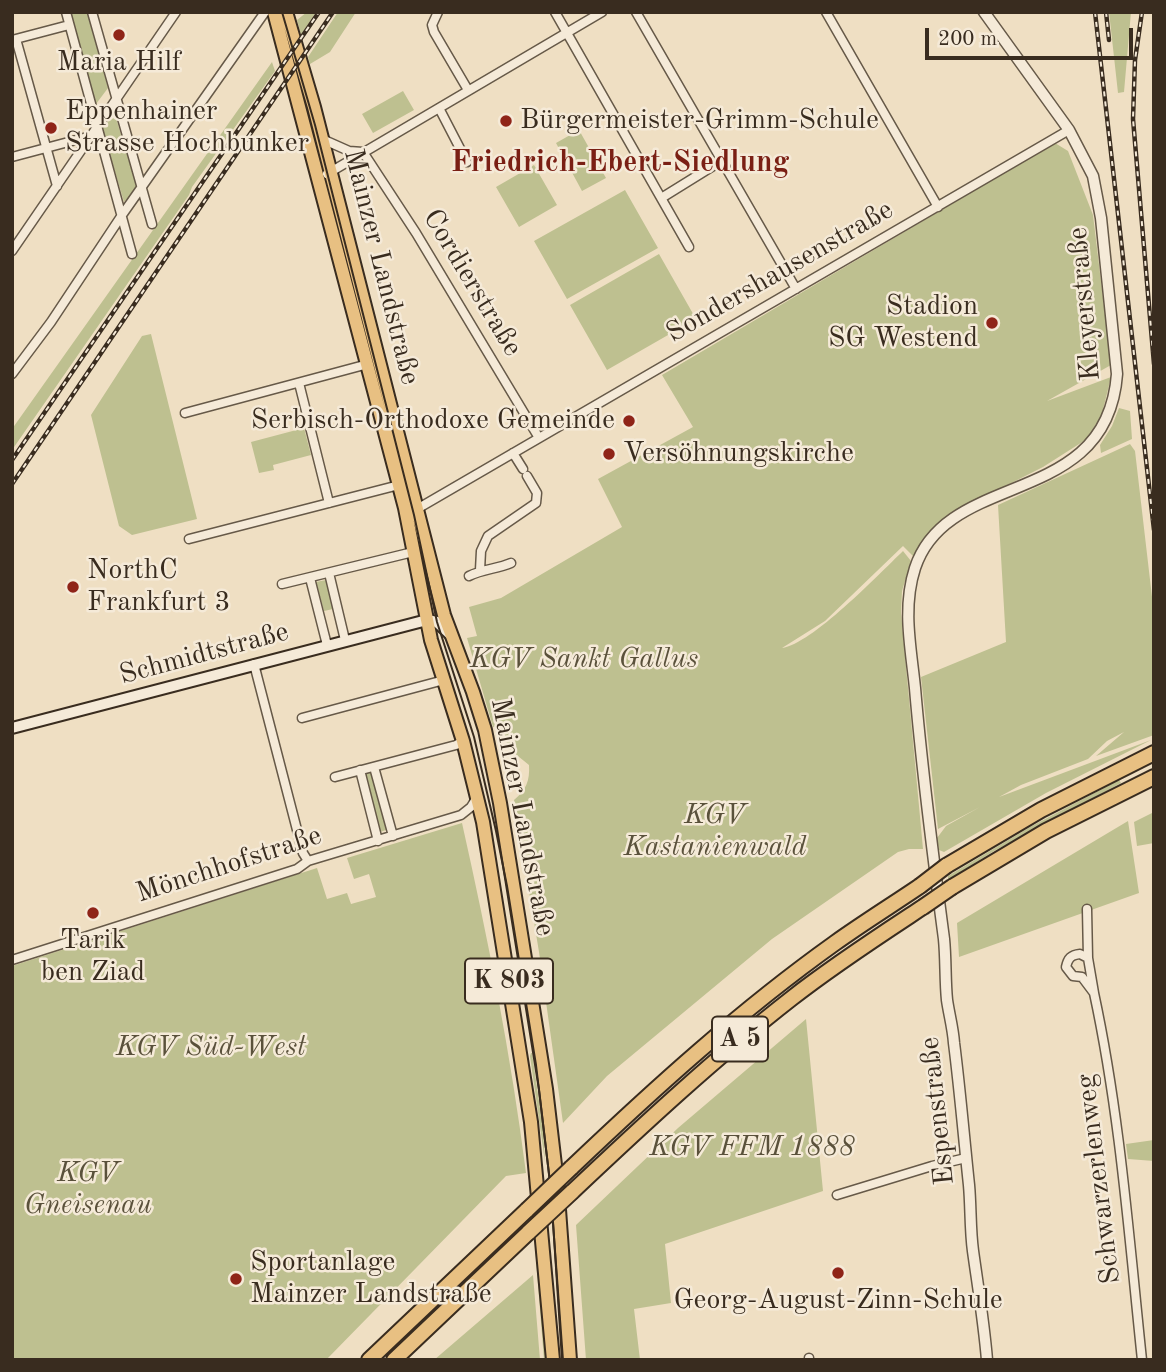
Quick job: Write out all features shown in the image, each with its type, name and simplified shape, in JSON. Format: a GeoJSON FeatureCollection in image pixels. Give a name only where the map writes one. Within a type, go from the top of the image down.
{"type":"FeatureCollection","features":[{"type":"Feature","properties":{"kind":"highway","name":"A 5"},"geometry":{"type":"LineString","coordinates":[[369,1360],[632,1110],[716,1036],[835,943],[946,866],[1041,810],[1154,752]]}},
{"type":"Feature","properties":{"kind":"highway","name":"A 5"},"geometry":{"type":"LineString","coordinates":[[394,1360],[653,1116],[746,1034],[857,950],[952,887],[1046,831],[1154,777]]}},
{"type":"Feature","properties":{"kind":"main road","name":"Mainzer Landstraße"},"geometry":{"type":"LineString","coordinates":[[274,12],[399,485],[427,620],[463,741],[483,822],[531,1122],[553,1360]]}},
{"type":"Feature","properties":{"kind":"main road","name":"Mainzer Landstraße"},"geometry":{"type":"LineString","coordinates":[[286,12],[322,139],[438,593],[473,692],[490,751],[539,1037],[557,1182],[570,1360]]}},
{"type":"Feature","properties":{"kind":"main road"},"geometry":{"type":"LineString","coordinates":[[407,625],[419,608],[421,591]]}},
{"type":"Feature","properties":{"kind":"main road"},"geometry":{"type":"LineString","coordinates":[[438,593],[437,607],[427,620],[437,622],[451,635]]}},
{"type":"Feature","properties":{"kind":"main road","name":"Schmidtstraße"},"geometry":{"type":"LineString","coordinates":[[12,728],[427,620]]}},
{"type":"Feature","properties":{"kind":"street"},"geometry":{"type":"LineString","coordinates":[[66,12],[132,254]]}},
{"type":"Feature","properties":{"kind":"street"},"geometry":{"type":"LineString","coordinates":[[92,12],[152,224]]}},
{"type":"Feature","properties":{"kind":"street"},"geometry":{"type":"LineString","coordinates":[[12,251],[176,12]]}},
{"type":"Feature","properties":{"kind":"street"},"geometry":{"type":"LineString","coordinates":[[12,374],[51,322],[122,215],[265,12]]}},
{"type":"Feature","properties":{"kind":"street"},"geometry":{"type":"LineString","coordinates":[[438,12],[432,25],[434,32],[468,90]]}},
{"type":"Feature","properties":{"kind":"street"},"geometry":{"type":"LineString","coordinates":[[555,12],[663,197],[689,247]]}},
{"type":"Feature","properties":{"kind":"street"},"geometry":{"type":"LineString","coordinates":[[321,192],[330,170],[602,12]]}},
{"type":"Feature","properties":{"kind":"street"},"geometry":{"type":"LineString","coordinates":[[636,12],[796,289]]}},
{"type":"Feature","properties":{"kind":"street"},"geometry":{"type":"LineString","coordinates":[[826,12],[938,207]]}},
{"type":"Feature","properties":{"kind":"street","name":"Kleyerstraße"},"geometry":{"type":"LineString","coordinates":[[932,857],[908,616],[909,593],[916,564],[935,536],[955,519],[1050,473],[1082,454],[1106,422],[1114,398],[1116,361],[1099,201],[1093,176],[1069,130],[984,12]]}},
{"type":"Feature","properties":{"kind":"street"},"geometry":{"type":"LineString","coordinates":[[57,186],[14,40],[69,25]]}},
{"type":"Feature","properties":{"kind":"street"},"geometry":{"type":"LineString","coordinates":[[439,108],[467,162]]}},
{"type":"Feature","properties":{"kind":"street","name":"Sondershausenstraße"},"geometry":{"type":"LineString","coordinates":[[417,509],[1069,130]]}},
{"type":"Feature","properties":{"kind":"street"},"geometry":{"type":"LineString","coordinates":[[12,157],[91,136]]}},
{"type":"Feature","properties":{"kind":"street"},"geometry":{"type":"LineString","coordinates":[[322,139],[348,151],[363,152]]}},
{"type":"Feature","properties":{"kind":"street","name":"Cordierstraße"},"geometry":{"type":"LineString","coordinates":[[363,152],[416,233],[539,438]]}},
{"type":"Feature","properties":{"kind":"street"},"geometry":{"type":"LineString","coordinates":[[663,197],[721,161]]}},
{"type":"Feature","properties":{"kind":"street"},"geometry":{"type":"LineString","coordinates":[[314,164],[330,170]]}},
{"type":"Feature","properties":{"kind":"street"},"geometry":{"type":"LineString","coordinates":[[186,413],[368,364]]}},
{"type":"Feature","properties":{"kind":"street"},"geometry":{"type":"LineString","coordinates":[[299,383],[329,503]]}},
{"type":"Feature","properties":{"kind":"street"},"geometry":{"type":"LineString","coordinates":[[480,570],[481,551],[488,536],[536,503],[537,493],[513,453]]}},
{"type":"Feature","properties":{"kind":"street"},"geometry":{"type":"LineString","coordinates":[[189,539],[399,485]]}},
{"type":"Feature","properties":{"kind":"street"},"geometry":{"type":"LineString","coordinates":[[282,584],[414,552]]}},
{"type":"Feature","properties":{"kind":"street"},"geometry":{"type":"LineString","coordinates":[[469,576],[480,570],[498,569],[511,563]]}},
{"type":"Feature","properties":{"kind":"street"},"geometry":{"type":"LineString","coordinates":[[328,573],[345,640]]}},
{"type":"Feature","properties":{"kind":"street"},"geometry":{"type":"LineString","coordinates":[[310,578],[327,645]]}},
{"type":"Feature","properties":{"kind":"street"},"geometry":{"type":"LineString","coordinates":[[254,664],[303,853],[308,860]]}},
{"type":"Feature","properties":{"kind":"street"},"geometry":{"type":"LineString","coordinates":[[302,718],[444,680]]}},
{"type":"Feature","properties":{"kind":"street"},"geometry":{"type":"LineString","coordinates":[[335,777],[463,741]]}},
{"type":"Feature","properties":{"kind":"street"},"geometry":{"type":"LineString","coordinates":[[374,767],[393,836]]}},
{"type":"Feature","properties":{"kind":"street"},"geometry":{"type":"LineString","coordinates":[[360,770],[378,841]]}},
{"type":"Feature","properties":{"kind":"street"},"geometry":{"type":"LineString","coordinates":[[461,815],[471,807],[477,797]]}},
{"type":"Feature","properties":{"kind":"street"},"geometry":{"type":"LineString","coordinates":[[461,815],[472,816],[483,822]]}},
{"type":"Feature","properties":{"kind":"street","name":"Mönchhofstraße"},"geometry":{"type":"LineString","coordinates":[[12,960],[298,869],[308,860],[314,861],[461,815]]}},
{"type":"Feature","properties":{"kind":"street","name":"Espenstraße"},"geometry":{"type":"LineString","coordinates":[[932,857],[944,942],[945,983],[954,1039],[973,1250],[988,1360]]}},
{"type":"Feature","properties":{"kind":"street","name":"Schwarzerlenweg"},"geometry":{"type":"LineString","coordinates":[[1087,909],[1089,963],[1106,1047],[1122,1158],[1142,1360]]}},
{"type":"Feature","properties":{"kind":"street","name":"Schwarzerlenweg"},"geometry":{"type":"LineString","coordinates":[[1089,963],[1080,954],[1072,955],[1066,967],[1073,976],[1082,977],[1094,993]]}},
{"type":"Feature","properties":{"kind":"street"},"geometry":{"type":"LineString","coordinates":[[1082,977],[1087,974],[1089,963]]}},
{"type":"Feature","properties":{"kind":"street"},"geometry":{"type":"LineString","coordinates":[[836,1195],[966,1158]]}},
{"type":"Feature","properties":{"kind":"green space"},"geometry":{"type":"Polygon","coordinates":[[[70,12],[87,12],[108,88],[96,104],[70,12]]]}},
{"type":"Feature","properties":{"kind":"green space"},"geometry":{"type":"Polygon","coordinates":[[[307,12],[316,12],[301,35],[297,20],[307,12]]]}},
{"type":"Feature","properties":{"kind":"green space"},"geometry":{"type":"Polygon","coordinates":[[[338,12],[356,12],[330,52],[310,64],[308,57],[338,12]]]}},
{"type":"Feature","properties":{"kind":"green space"},"geometry":{"type":"Polygon","coordinates":[[[1109,12],[1131,12],[1124,92],[1118,93],[1109,12]]]}},
{"type":"Feature","properties":{"kind":"green space"},"geometry":{"type":"Polygon","coordinates":[[[272,62],[275,71],[12,450],[12,429],[272,62]]]}},
{"type":"Feature","properties":{"kind":"green space"},"geometry":{"type":"Polygon","coordinates":[[[403,91],[414,110],[373,133],[362,114],[403,91]]]}},
{"type":"Feature","properties":{"kind":"green space"},"geometry":{"type":"Polygon","coordinates":[[[116,118],[137,188],[124,202],[102,128],[110,119],[116,118]]]}},
{"type":"Feature","properties":{"kind":"green space"},"geometry":{"type":"Polygon","coordinates":[[[579,130],[606,178],[582,191],[556,143],[579,130]]]}},
{"type":"Feature","properties":{"kind":"green space"},"geometry":{"type":"Polygon","coordinates":[[[1055,143],[1068,151],[1093,215],[1111,365],[1047,401],[1111,377],[1102,414],[1087,439],[1043,467],[954,512],[913,556],[903,546],[825,621],[782,648],[795,644],[827,622],[903,551],[911,561],[902,591],[901,613],[923,849],[898,852],[772,939],[607,1076],[563,1123],[514,800],[526,785],[529,765],[508,748],[503,726],[493,727],[467,638],[477,636],[469,607],[501,598],[622,527],[598,479],[693,427],[662,375],[1055,143]]]}},
{"type":"Feature","properties":{"kind":"green space"},"geometry":{"type":"Polygon","coordinates":[[[534,165],[557,205],[519,227],[496,187],[534,165]]]}},
{"type":"Feature","properties":{"kind":"green space"},"geometry":{"type":"Polygon","coordinates":[[[625,190],[658,248],[567,299],[534,241],[625,190]]]}},
{"type":"Feature","properties":{"kind":"green space"},"geometry":{"type":"Polygon","coordinates":[[[659,254],[696,319],[607,370],[570,305],[659,254]]]}},
{"type":"Feature","properties":{"kind":"green space"},"geometry":{"type":"Polygon","coordinates":[[[151,334],[197,519],[132,535],[119,526],[91,415],[142,336],[151,334]]]}},
{"type":"Feature","properties":{"kind":"green space"},"geometry":{"type":"Polygon","coordinates":[[[1119,408],[1130,411],[1132,439],[1101,453],[1100,445],[1119,408]]]}},
{"type":"Feature","properties":{"kind":"green space"},"geometry":{"type":"Polygon","coordinates":[[[304,428],[311,455],[273,465],[274,470],[259,473],[251,442],[304,428]]]}},
{"type":"Feature","properties":{"kind":"green space"},"geometry":{"type":"Polygon","coordinates":[[[1130,444],[1135,451],[1154,614],[1154,735],[1096,756],[1124,732],[1107,741],[1088,759],[1021,785],[999,797],[1151,740],[1046,793],[944,852],[939,850],[937,838],[946,826],[980,807],[938,829],[921,677],[1006,642],[998,505],[1130,444]]]}},
{"type":"Feature","properties":{"kind":"green space"},"geometry":{"type":"Polygon","coordinates":[[[326,580],[333,609],[324,611],[316,582],[326,580]]]}},
{"type":"Feature","properties":{"kind":"green space"},"geometry":{"type":"Polygon","coordinates":[[[371,772],[375,774],[388,827],[380,832],[364,778],[371,772]]]}},
{"type":"Feature","properties":{"kind":"green space"},"geometry":{"type":"Polygon","coordinates":[[[1119,780],[1121,783],[994,851],[948,880],[948,876],[1030,827],[1119,780]]]}},
{"type":"Feature","properties":{"kind":"green space"},"geometry":{"type":"Polygon","coordinates":[[[1154,812],[1154,843],[1137,846],[1134,822],[1154,812]]]}},
{"type":"Feature","properties":{"kind":"green space"},"geometry":{"type":"Polygon","coordinates":[[[1128,821],[1139,893],[959,957],[957,923],[1128,821]]]}},
{"type":"Feature","properties":{"kind":"green space"},"geometry":{"type":"Polygon","coordinates":[[[462,823],[498,997],[526,1173],[506,1176],[326,1360],[12,1360],[12,966],[317,868],[327,899],[347,893],[351,904],[376,897],[369,874],[354,879],[347,858],[462,823]]]}},
{"type":"Feature","properties":{"kind":"green space","name":"KGV FFM 1888"},"geometry":{"type":"Polygon","coordinates":[[[806,1019],[823,1191],[665,1244],[671,1303],[634,1309],[640,1360],[586,1360],[576,1225],[678,1128],[806,1019]]]}},
{"type":"Feature","properties":{"kind":"green space"},"geometry":{"type":"Polygon","coordinates":[[[531,1053],[543,1129],[545,1162],[530,1056],[531,1053]]]}},
{"type":"Feature","properties":{"kind":"green space"},"geometry":{"type":"Polygon","coordinates":[[[1154,1140],[1154,1161],[1128,1159],[1126,1144],[1154,1140]]]}},
{"type":"Feature","properties":{"kind":"green space"},"geometry":{"type":"Polygon","coordinates":[[[540,1243],[549,1360],[544,1360],[535,1247],[540,1243]]]}},
{"type":"Feature","properties":{"kind":"green space"},"geometry":{"type":"Polygon","coordinates":[[[533,1275],[540,1360],[434,1360],[533,1275]]]}},
{"type":"Feature","properties":{"kind":"tram line"},"geometry":{"type":"LineString","coordinates":[[282,12],[315,125],[414,515],[437,622],[474,737],[496,831],[536,1065],[551,1191],[562,1360]]}},
{"type":"Feature","properties":{"kind":"railway"},"geometry":{"type":"LineString","coordinates":[[12,460],[319,12]]}},
{"type":"Feature","properties":{"kind":"railway"},"geometry":{"type":"LineString","coordinates":[[12,484],[333,12]]}},
{"type":"Feature","properties":{"kind":"railway"},"geometry":{"type":"LineString","coordinates":[[1095,12],[1154,530]]}},
{"type":"Feature","properties":{"kind":"railway"},"geometry":{"type":"LineString","coordinates":[[1106,12],[1109,40]]}},
{"type":"Feature","properties":{"kind":"railway"},"geometry":{"type":"LineString","coordinates":[[1142,12],[1135,60],[1133,119],[1154,364]]}},
{"type":"Feature","properties":{"kind":"place","name":"Maria Hilf"},"geometry":{"type":"Point","coordinates":[119,35]}},
{"type":"Feature","properties":{"kind":"place","name":"Bürgermeister-Grimm-Schule"},"geometry":{"type":"Point","coordinates":[506,121]}},
{"type":"Feature","properties":{"kind":"place","name":"Eppenhainer Strasse Hochbunker"},"geometry":{"type":"Point","coordinates":[51,128]}},
{"type":"Feature","properties":{"kind":"place","name":"Stadion SG Westend"},"geometry":{"type":"Point","coordinates":[992,323]}},
{"type":"Feature","properties":{"kind":"place","name":"Serbisch-Orthodoxe Gemeinde"},"geometry":{"type":"Point","coordinates":[629,421]}},
{"type":"Feature","properties":{"kind":"place","name":"Versöhnungskirche"},"geometry":{"type":"Point","coordinates":[609,454]}},
{"type":"Feature","properties":{"kind":"place","name":"NorthC Frankfurt 3"},"geometry":{"type":"Point","coordinates":[73,587]}},
{"type":"Feature","properties":{"kind":"place","name":"Tarik ben Ziad"},"geometry":{"type":"Point","coordinates":[93,913]}},
{"type":"Feature","properties":{"kind":"place","name":"Georg-August-Zinn-Schule"},"geometry":{"type":"Point","coordinates":[838,1273]}},
{"type":"Feature","properties":{"kind":"place","name":"Sportanlage Mainzer Landstraße"},"geometry":{"type":"Point","coordinates":[236,1279]}},
{"type":"Feature","properties":{"kind":"district","name":"Friedrich-Ebert-Siedlung"},"geometry":{"type":"Point","coordinates":[620,163]}},
{"type":"Feature","properties":{"kind":"park label","name":"KGV Sankt Gallus"},"geometry":{"type":"Point","coordinates":[584,660]}},
{"type":"Feature","properties":{"kind":"park label","name":"KGV Kastanienwald"},"geometry":{"type":"Point","coordinates":[715,832]}},
{"type":"Feature","properties":{"kind":"park label","name":"KGV Süd-West"},"geometry":{"type":"Point","coordinates":[211,1048]}},
{"type":"Feature","properties":{"kind":"park label","name":"KGV Gneisenau"},"geometry":{"type":"Point","coordinates":[88,1190]}}]}
